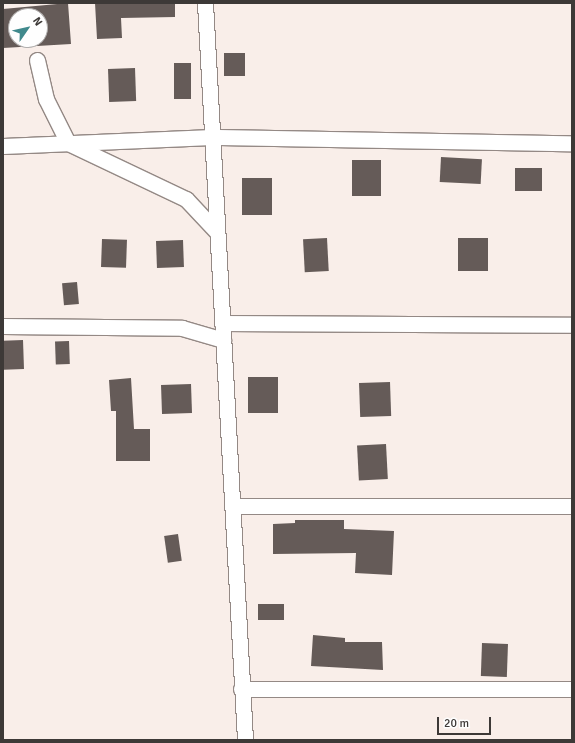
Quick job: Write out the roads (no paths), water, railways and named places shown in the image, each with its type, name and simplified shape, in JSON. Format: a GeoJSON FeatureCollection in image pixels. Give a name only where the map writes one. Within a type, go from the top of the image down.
{"type":"FeatureCollection","features":[{"type":"Feature","properties":{"kind":"street"},"geometry":{"type":"LineString","coordinates":[[205,3],[245,740]]}},
{"type":"Feature","properties":{"kind":"street"},"geometry":{"type":"LineString","coordinates":[[37,60],[46,99],[68,144],[186,199],[217,232]]}},
{"type":"Feature","properties":{"kind":"street"},"geometry":{"type":"LineString","coordinates":[[3,146],[212,137],[572,143]]}},
{"type":"Feature","properties":{"kind":"street"},"geometry":{"type":"LineString","coordinates":[[222,323],[572,325]]}},
{"type":"Feature","properties":{"kind":"street"},"geometry":{"type":"LineString","coordinates":[[3,326],[182,328],[223,340]]}},
{"type":"Feature","properties":{"kind":"street"},"geometry":{"type":"LineString","coordinates":[[232,506],[572,506]]}},
{"type":"Feature","properties":{"kind":"street"},"geometry":{"type":"LineString","coordinates":[[242,689],[572,689]]}}]}
